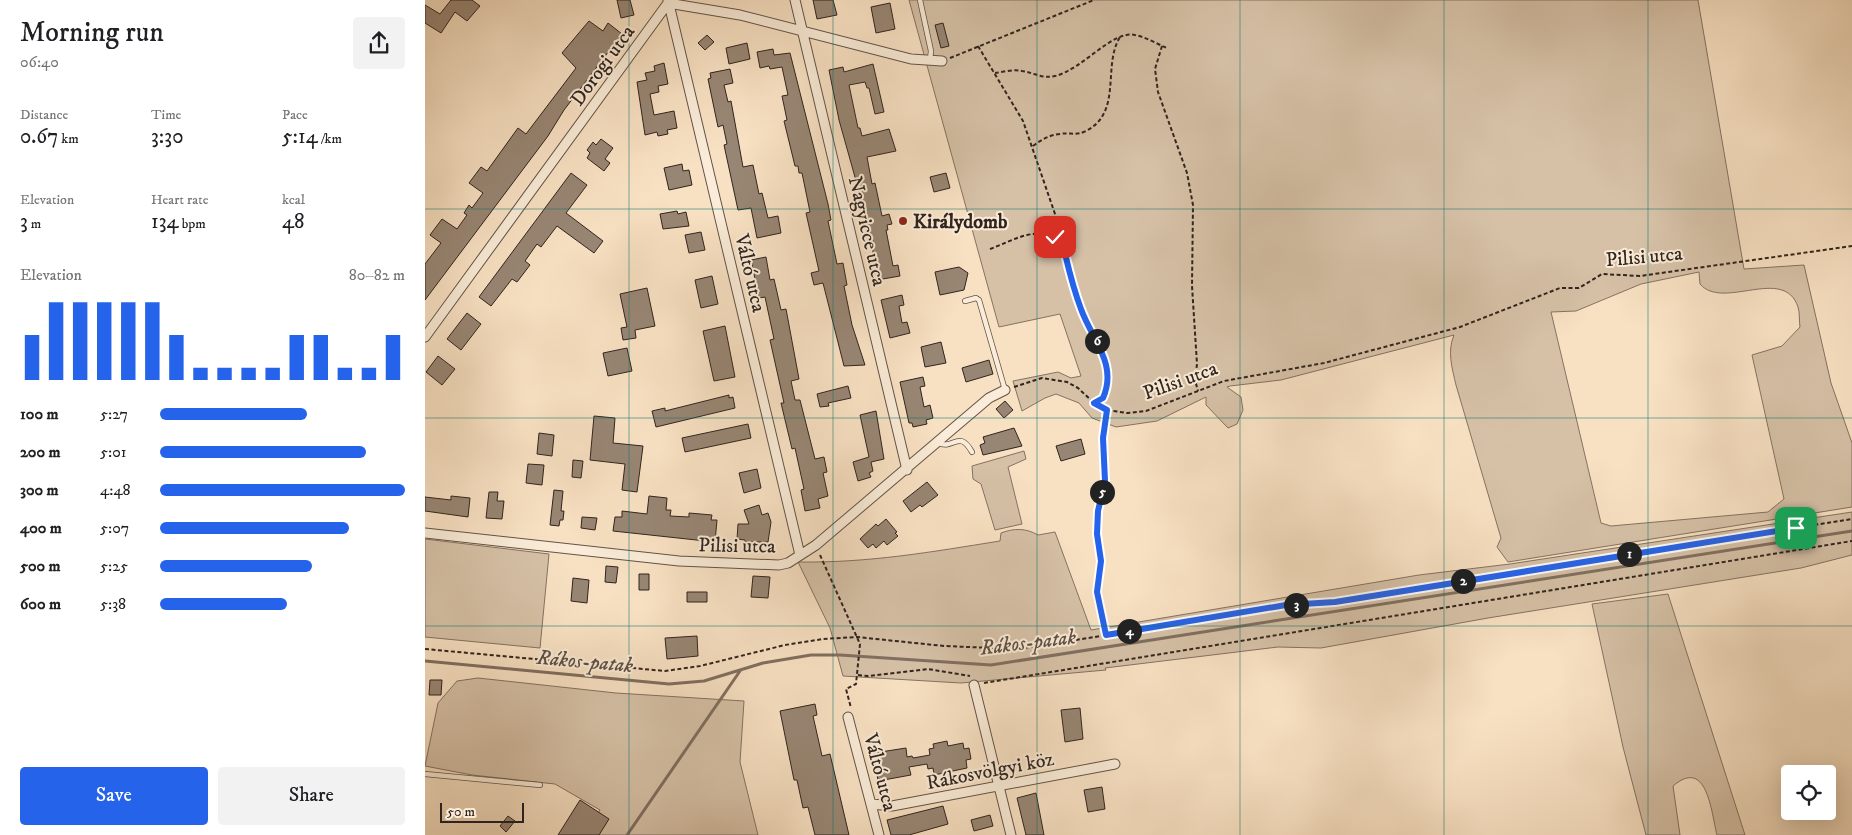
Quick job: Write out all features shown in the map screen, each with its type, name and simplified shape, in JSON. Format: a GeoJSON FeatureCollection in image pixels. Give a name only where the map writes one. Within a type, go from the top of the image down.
{"type":"FeatureCollection","features":[{"type":"Feature","properties":{"kind":"street","name":"Nagyicce utca"},"geometry":{"type":"LineString","coordinates":[[795,0],[907,470]]}},
{"type":"Feature","properties":{"kind":"street"},"geometry":{"type":"LineString","coordinates":[[668,2],[740,15],[911,59],[942,61]]}},
{"type":"Feature","properties":{"kind":"street","name":"Dorogi utca"},"geometry":{"type":"LineString","coordinates":[[425,337],[668,2]]}},
{"type":"Feature","properties":{"kind":"street","name":"Váltó utca"},"geometry":{"type":"LineString","coordinates":[[668,2],[800,555]]}},
{"type":"Feature","properties":{"kind":"street","name":"Pilisi utca"},"geometry":{"type":"LineString","coordinates":[[425,533],[679,561],[779,565],[788,563],[816,545],[907,470],[989,398],[1005,390]]}},
{"type":"Feature","properties":{"kind":"street"},"geometry":{"type":"LineString","coordinates":[[973,684],[1011,835]]}},
{"type":"Feature","properties":{"kind":"street","name":"Váltó utca"},"geometry":{"type":"LineString","coordinates":[[848,717],[879,835]]}},
{"type":"Feature","properties":{"kind":"street","name":"Rákosvölgyi köz"},"geometry":{"type":"LineString","coordinates":[[872,804],[892,806],[1115,764]]}},
{"type":"Feature","properties":{"kind":"lane"},"geometry":{"type":"LineString","coordinates":[[920,0],[931,51],[930,61]]}},
{"type":"Feature","properties":{"kind":"lane"},"geometry":{"type":"LineString","coordinates":[[965,301],[976,298],[979,300],[1005,390]]}},
{"type":"Feature","properties":{"kind":"lane"},"geometry":{"type":"LineString","coordinates":[[938,443],[943,445],[961,440],[967,443],[972,452]]}},
{"type":"Feature","properties":{"kind":"lane"},"geometry":{"type":"LineString","coordinates":[[425,774],[540,785]]}},
{"type":"Feature","properties":{"kind":"path"},"geometry":{"type":"LineString","coordinates":[[942,61],[1094,0]]}},
{"type":"Feature","properties":{"kind":"path"},"geometry":{"type":"LineString","coordinates":[[995,73],[1021,70],[1038,77],[1062,75],[1072,72],[1120,37],[1137,35],[1167,48]]}},
{"type":"Feature","properties":{"kind":"path"},"geometry":{"type":"LineString","coordinates":[[1033,146],[1047,136],[1062,133],[1073,136],[1087,130],[1105,112],[1110,99],[1115,45],[1120,37]]}},
{"type":"Feature","properties":{"kind":"path"},"geometry":{"type":"LineString","coordinates":[[978,46],[1023,121],[1055,214],[1081,310],[1103,353],[1109,374],[1108,387],[1103,398],[1094,403]]}},
{"type":"Feature","properties":{"kind":"path"},"geometry":{"type":"LineString","coordinates":[[1162,46],[1155,69],[1158,92],[1187,173],[1193,205],[1192,286],[1197,364],[1195,380],[1199,391]]}},
{"type":"Feature","properties":{"kind":"path"},"geometry":{"type":"LineString","coordinates":[[990,249],[1037,232],[1055,237],[1063,245]]}},
{"type":"Feature","properties":{"kind":"path","name":"Pilisi utca"},"geometry":{"type":"LineString","coordinates":[[1005,390],[1042,378],[1073,384],[1094,403],[1107,410],[1127,413],[1146,411],[1224,381],[1324,363],[1460,327],[1560,288],[1579,288],[1602,274],[1640,276],[1852,246]]}},
{"type":"Feature","properties":{"kind":"path"},"geometry":{"type":"LineString","coordinates":[[1106,635],[1097,592],[1101,555],[1097,534],[1098,511],[1105,481],[1103,438],[1107,410]]}},
{"type":"Feature","properties":{"kind":"path"},"geometry":{"type":"LineString","coordinates":[[425,649],[665,671],[700,666],[785,645],[823,638],[857,637],[879,641],[992,649],[1017,648],[1286,605],[1335,602],[1852,519]]}},
{"type":"Feature","properties":{"kind":"path"},"geometry":{"type":"LineString","coordinates":[[857,675],[869,676],[928,669],[969,674],[973,684],[1852,541]]}},
{"type":"Feature","properties":{"kind":"path"},"geometry":{"type":"LineString","coordinates":[[816,545],[860,644],[856,684],[846,689],[853,715],[848,717]]}},
{"type":"Feature","properties":{"kind":"shaded area"},"geometry":{"type":"Polygon","coordinates":[[[909,0],[1698,0],[1744,269],[1804,265],[1831,383],[1852,443],[1852,507],[1508,562],[1497,547],[1501,538],[1454,379],[1451,347],[1454,335],[1281,380],[1227,387],[1241,397],[1243,410],[1237,424],[1228,428],[1206,405],[1206,397],[1157,421],[1116,427],[1092,418],[1079,403],[1056,394],[1022,411],[1013,381],[1058,372],[1071,378],[1081,376],[1060,314],[999,327],[909,0]],[[1699,272],[1641,284],[1576,311],[1551,312],[1601,523],[1611,526],[1768,512],[1784,499],[1752,355],[1782,346],[1800,327],[1798,307],[1791,295],[1780,289],[1767,288],[1723,293],[1710,291],[1700,284],[1699,272]]]}},
{"type":"Feature","properties":{"kind":"shaded area"},"geometry":{"type":"Polygon","coordinates":[[[1024,451],[1026,459],[1008,467],[1022,524],[995,530],[981,484],[973,479],[972,466],[1024,451]]]}},
{"type":"Feature","properties":{"kind":"shaded area"},"geometry":{"type":"Polygon","coordinates":[[[1852,512],[1852,555],[1801,568],[1488,618],[1321,648],[1278,647],[1105,668],[1106,670],[961,683],[843,676],[830,628],[798,562],[875,559],[949,549],[1000,541],[1001,533],[1011,530],[1024,530],[1038,535],[1055,532],[1091,630],[1419,575],[1510,564],[1852,512]]]}},
{"type":"Feature","properties":{"kind":"shaded area"},"geometry":{"type":"Polygon","coordinates":[[[425,539],[549,554],[540,648],[425,637],[425,539]]]}},
{"type":"Feature","properties":{"kind":"shaded area"},"geometry":{"type":"Polygon","coordinates":[[[1668,594],[1745,835],[1717,835],[1705,791],[1700,782],[1693,778],[1684,779],[1673,786],[1680,835],[1646,835],[1623,747],[1592,604],[1668,594]]]}},
{"type":"Feature","properties":{"kind":"shaded area"},"geometry":{"type":"Polygon","coordinates":[[[478,678],[616,693],[744,701],[740,762],[758,835],[584,835],[600,810],[555,784],[472,775],[425,766],[438,703],[457,681],[478,678]]]}},
{"type":"Feature","properties":{"kind":"building"},"geometry":{"type":"Polygon","coordinates":[[[451,0],[472,0],[480,6],[467,21],[455,12],[441,33],[425,23],[425,5],[440,14],[451,0]]]}},
{"type":"Feature","properties":{"kind":"building"},"geometry":{"type":"Polygon","coordinates":[[[617,0],[630,0],[634,15],[621,18],[617,0]]]}},
{"type":"Feature","properties":{"kind":"building"},"geometry":{"type":"Polygon","coordinates":[[[813,0],[833,0],[837,15],[817,19],[813,0]]]}},
{"type":"Feature","properties":{"kind":"building"},"geometry":{"type":"Polygon","coordinates":[[[890,3],[895,29],[876,33],[871,7],[890,3]]]}},
{"type":"Feature","properties":{"kind":"building"},"geometry":{"type":"Polygon","coordinates":[[[589,21],[603,31],[608,23],[622,34],[425,300],[425,264],[441,243],[430,235],[442,219],[457,229],[467,215],[464,213],[469,205],[472,208],[483,193],[469,183],[481,167],[487,171],[518,128],[526,134],[576,68],[562,53],[589,21]]]}},
{"type":"Feature","properties":{"kind":"building"},"geometry":{"type":"Polygon","coordinates":[[[943,23],[949,46],[941,48],[935,25],[943,23]]]}},
{"type":"Feature","properties":{"kind":"building"},"geometry":{"type":"Polygon","coordinates":[[[707,35],[714,42],[705,50],[698,43],[707,35]]]}},
{"type":"Feature","properties":{"kind":"building"},"geometry":{"type":"Polygon","coordinates":[[[747,43],[750,59],[729,64],[726,48],[747,43]]]}},
{"type":"Feature","properties":{"kind":"building"},"geometry":{"type":"Polygon","coordinates":[[[773,49],[774,55],[790,53],[828,204],[831,220],[828,221],[837,264],[843,263],[847,285],[844,286],[852,325],[865,365],[844,366],[823,283],[814,285],[811,273],[819,271],[806,213],[810,212],[802,173],[799,173],[798,166],[795,166],[784,121],[787,120],[782,96],[788,95],[782,67],[770,69],[769,66],[760,68],[757,52],[773,49]]]}},
{"type":"Feature","properties":{"kind":"building"},"geometry":{"type":"Polygon","coordinates":[[[664,63],[668,84],[658,86],[659,92],[650,94],[654,115],[674,111],[677,128],[667,130],[668,134],[658,136],[657,132],[645,135],[637,82],[647,80],[645,73],[655,71],[654,66],[664,63]]]}},
{"type":"Feature","properties":{"kind":"building"},"geometry":{"type":"Polygon","coordinates":[[[873,64],[884,112],[875,114],[869,88],[867,88],[865,82],[849,85],[858,128],[860,128],[862,136],[889,129],[896,151],[867,157],[872,184],[875,183],[882,216],[889,214],[892,224],[887,225],[888,230],[886,230],[893,266],[898,265],[900,276],[877,280],[872,245],[874,245],[839,120],[829,70],[843,67],[844,72],[873,64]]]}},
{"type":"Feature","properties":{"kind":"building"},"geometry":{"type":"Polygon","coordinates":[[[730,69],[733,83],[724,85],[728,102],[731,101],[743,167],[753,165],[759,194],[762,193],[768,218],[778,216],[781,233],[757,238],[751,208],[738,210],[724,145],[727,144],[723,125],[718,127],[708,79],[711,78],[710,73],[730,69]]]}},
{"type":"Feature","properties":{"kind":"building"},"geometry":{"type":"Polygon","coordinates":[[[601,139],[613,148],[605,159],[610,163],[604,171],[587,158],[590,153],[587,150],[593,142],[596,145],[601,139]]]}},
{"type":"Feature","properties":{"kind":"building"},"geometry":{"type":"Polygon","coordinates":[[[682,164],[683,171],[689,170],[692,185],[669,190],[664,168],[682,164]]]}},
{"type":"Feature","properties":{"kind":"building"},"geometry":{"type":"Polygon","coordinates":[[[571,173],[587,185],[566,213],[603,241],[594,253],[557,226],[541,247],[537,244],[525,261],[530,265],[517,282],[512,279],[491,306],[479,297],[571,173]]]}},
{"type":"Feature","properties":{"kind":"building"},"geometry":{"type":"Polygon","coordinates":[[[946,173],[950,188],[934,192],[930,177],[946,173]]]}},
{"type":"Feature","properties":{"kind":"building"},"geometry":{"type":"Polygon","coordinates":[[[677,211],[678,214],[686,212],[689,226],[663,229],[660,214],[677,211]]]}},
{"type":"Feature","properties":{"kind":"building"},"geometry":{"type":"Polygon","coordinates":[[[701,232],[705,250],[689,253],[685,235],[701,232]]]}},
{"type":"Feature","properties":{"kind":"building"},"geometry":{"type":"Polygon","coordinates":[[[766,257],[770,280],[774,279],[781,310],[786,309],[799,379],[791,381],[795,400],[800,400],[815,459],[824,457],[827,472],[823,473],[828,496],[818,499],[820,508],[805,511],[801,490],[804,489],[795,448],[792,449],[781,403],[784,403],[770,340],[774,339],[765,297],[759,298],[751,260],[766,257]]]}},
{"type":"Feature","properties":{"kind":"building"},"geometry":{"type":"Polygon","coordinates":[[[959,267],[968,273],[964,290],[940,295],[935,272],[959,267]]]}},
{"type":"Feature","properties":{"kind":"building"},"geometry":{"type":"Polygon","coordinates":[[[712,276],[718,304],[701,308],[695,280],[712,276]]]}},
{"type":"Feature","properties":{"kind":"building"},"geometry":{"type":"Polygon","coordinates":[[[647,288],[655,326],[635,330],[636,338],[623,340],[621,328],[627,327],[620,294],[647,288]]]}},
{"type":"Feature","properties":{"kind":"building"},"geometry":{"type":"Polygon","coordinates":[[[902,295],[904,305],[899,306],[902,323],[907,322],[910,333],[890,338],[881,300],[902,295]]]}},
{"type":"Feature","properties":{"kind":"building"},"geometry":{"type":"Polygon","coordinates":[[[467,313],[481,324],[461,350],[447,339],[467,313]]]}},
{"type":"Feature","properties":{"kind":"building"},"geometry":{"type":"Polygon","coordinates":[[[725,326],[735,377],[714,381],[703,331],[725,326]]]}},
{"type":"Feature","properties":{"kind":"building"},"geometry":{"type":"Polygon","coordinates":[[[941,342],[946,363],[925,367],[921,347],[941,342]]]}},
{"type":"Feature","properties":{"kind":"building"},"geometry":{"type":"Polygon","coordinates":[[[627,348],[632,371],[608,376],[603,353],[627,348]]]}},
{"type":"Feature","properties":{"kind":"building"},"geometry":{"type":"Polygon","coordinates":[[[438,356],[455,369],[442,385],[426,372],[438,356]]]}},
{"type":"Feature","properties":{"kind":"building"},"geometry":{"type":"Polygon","coordinates":[[[989,360],[993,374],[966,382],[962,368],[989,360]]]}},
{"type":"Feature","properties":{"kind":"building"},"geometry":{"type":"Polygon","coordinates":[[[923,377],[925,386],[920,387],[924,407],[930,405],[933,418],[926,420],[927,424],[913,427],[912,423],[909,423],[900,382],[923,377]]]}},
{"type":"Feature","properties":{"kind":"building"},"geometry":{"type":"Polygon","coordinates":[[[848,386],[851,398],[828,403],[829,406],[820,407],[817,394],[848,386]]]}},
{"type":"Feature","properties":{"kind":"building"},"geometry":{"type":"Polygon","coordinates":[[[729,395],[729,398],[733,397],[735,408],[656,427],[652,411],[665,408],[665,411],[729,395]]]}},
{"type":"Feature","properties":{"kind":"building"},"geometry":{"type":"Polygon","coordinates":[[[1005,401],[1013,410],[1004,418],[996,409],[1005,401]]]}},
{"type":"Feature","properties":{"kind":"building"},"geometry":{"type":"Polygon","coordinates":[[[876,411],[884,459],[871,462],[873,471],[869,473],[871,477],[858,481],[853,462],[869,457],[860,415],[876,411]]]}},
{"type":"Feature","properties":{"kind":"building"},"geometry":{"type":"Polygon","coordinates":[[[594,416],[615,418],[613,443],[643,446],[637,492],[622,490],[625,464],[590,460],[594,416]]]}},
{"type":"Feature","properties":{"kind":"building"},"geometry":{"type":"Polygon","coordinates":[[[748,424],[751,438],[685,452],[682,438],[748,424]]]}},
{"type":"Feature","properties":{"kind":"building"},"geometry":{"type":"Polygon","coordinates":[[[1014,428],[1022,446],[983,455],[980,445],[985,443],[983,437],[1014,428]]]}},
{"type":"Feature","properties":{"kind":"building"},"geometry":{"type":"Polygon","coordinates":[[[539,433],[554,435],[552,456],[537,454],[539,433]]]}},
{"type":"Feature","properties":{"kind":"building"},"geometry":{"type":"Polygon","coordinates":[[[1081,439],[1085,454],[1061,461],[1056,446],[1081,439]]]}},
{"type":"Feature","properties":{"kind":"building"},"geometry":{"type":"Polygon","coordinates":[[[573,460],[583,461],[581,478],[572,477],[573,460]]]}},
{"type":"Feature","properties":{"kind":"building"},"geometry":{"type":"Polygon","coordinates":[[[528,464],[544,465],[542,485],[526,483],[528,464]]]}},
{"type":"Feature","properties":{"kind":"building"},"geometry":{"type":"Polygon","coordinates":[[[757,469],[761,488],[744,493],[739,473],[757,469]]]}},
{"type":"Feature","properties":{"kind":"building"},"geometry":{"type":"Polygon","coordinates":[[[927,482],[938,495],[922,507],[920,505],[911,512],[903,501],[927,482]]]}},
{"type":"Feature","properties":{"kind":"building"},"geometry":{"type":"Polygon","coordinates":[[[554,490],[563,491],[561,511],[564,511],[563,520],[560,520],[559,526],[550,525],[554,490]]]}},
{"type":"Feature","properties":{"kind":"building"},"geometry":{"type":"Polygon","coordinates":[[[489,492],[498,492],[497,501],[504,501],[502,519],[486,518],[489,492]]]}},
{"type":"Feature","properties":{"kind":"building"},"geometry":{"type":"Polygon","coordinates":[[[451,496],[470,498],[468,517],[425,511],[425,497],[451,500],[451,496]]]}},
{"type":"Feature","properties":{"kind":"building"},"geometry":{"type":"Polygon","coordinates":[[[649,496],[667,498],[666,510],[671,510],[670,516],[689,517],[689,513],[712,515],[711,520],[717,520],[715,542],[613,531],[615,517],[622,517],[622,511],[647,514],[649,496]]]}},
{"type":"Feature","properties":{"kind":"building"},"geometry":{"type":"Polygon","coordinates":[[[759,505],[762,515],[768,513],[771,522],[768,542],[745,542],[745,540],[737,539],[738,524],[749,524],[744,510],[759,505]]]}},
{"type":"Feature","properties":{"kind":"building"},"geometry":{"type":"Polygon","coordinates":[[[582,517],[597,518],[595,530],[581,528],[582,517]]]}},
{"type":"Feature","properties":{"kind":"building"},"geometry":{"type":"Polygon","coordinates":[[[886,519],[898,536],[887,545],[884,541],[876,548],[873,544],[868,548],[860,539],[876,524],[878,526],[886,519]]]}},
{"type":"Feature","properties":{"kind":"building"},"geometry":{"type":"Polygon","coordinates":[[[606,566],[618,567],[616,583],[605,582],[606,566]]]}},
{"type":"Feature","properties":{"kind":"building"},"geometry":{"type":"Polygon","coordinates":[[[639,574],[649,574],[649,590],[639,590],[639,574]]]}},
{"type":"Feature","properties":{"kind":"building"},"geometry":{"type":"Polygon","coordinates":[[[753,576],[770,577],[768,598],[751,597],[753,576]]]}},
{"type":"Feature","properties":{"kind":"building"},"geometry":{"type":"Polygon","coordinates":[[[573,578],[589,580],[587,603],[571,601],[573,578]]]}},
{"type":"Feature","properties":{"kind":"building"},"geometry":{"type":"Polygon","coordinates":[[[687,592],[707,592],[707,602],[687,602],[687,592]]]}},
{"type":"Feature","properties":{"kind":"building"},"geometry":{"type":"Polygon","coordinates":[[[697,636],[698,656],[667,659],[665,638],[697,636]]]}},
{"type":"Feature","properties":{"kind":"building"},"geometry":{"type":"Polygon","coordinates":[[[430,680],[442,680],[441,695],[429,695],[430,680]]]}},
{"type":"Feature","properties":{"kind":"building"},"geometry":{"type":"Polygon","coordinates":[[[815,704],[817,715],[813,716],[822,756],[830,754],[849,835],[815,835],[808,807],[803,808],[797,780],[794,780],[780,711],[815,704]]]}},
{"type":"Feature","properties":{"kind":"building"},"geometry":{"type":"Polygon","coordinates":[[[1080,708],[1083,739],[1065,742],[1061,710],[1080,708]]]}},
{"type":"Feature","properties":{"kind":"building"},"geometry":{"type":"Polygon","coordinates":[[[947,741],[948,746],[963,743],[964,749],[969,748],[971,759],[966,760],[967,768],[934,775],[933,768],[928,769],[927,764],[909,767],[911,775],[878,781],[874,753],[906,748],[907,757],[912,756],[913,758],[930,755],[929,749],[934,748],[933,744],[947,741]]]}},
{"type":"Feature","properties":{"kind":"building"},"geometry":{"type":"Polygon","coordinates":[[[1102,787],[1105,809],[1088,812],[1084,790],[1102,787]]]}},
{"type":"Feature","properties":{"kind":"building"},"geometry":{"type":"Polygon","coordinates":[[[1036,793],[1044,835],[1026,835],[1017,798],[1036,793]]]}},
{"type":"Feature","properties":{"kind":"building"},"geometry":{"type":"Polygon","coordinates":[[[580,800],[609,819],[599,835],[558,835],[580,800]]]}},
{"type":"Feature","properties":{"kind":"building"},"geometry":{"type":"Polygon","coordinates":[[[943,806],[948,824],[909,835],[891,835],[887,820],[943,806]]]}},
{"type":"Feature","properties":{"kind":"building"},"geometry":{"type":"Polygon","coordinates":[[[990,815],[993,826],[974,831],[971,820],[990,815]]]}},
{"type":"Feature","properties":{"kind":"building"},"geometry":{"type":"Polygon","coordinates":[[[508,816],[515,821],[506,832],[500,826],[508,816]]]}},
{"type":"Feature","properties":{"kind":"waterway","name":"Rákos-patak"},"geometry":{"type":"LineString","coordinates":[[425,661],[669,684],[704,681],[763,663],[811,655],[840,655],[991,665],[1852,531]]}},
{"type":"Feature","properties":{"kind":"waterway","name":"Rákos-patak"},"geometry":{"type":"LineString","coordinates":[[627,835],[740,671]]}},
{"type":"Feature","properties":{"kind":"place","name":"Királydomb"},"geometry":{"type":"Point","coordinates":[903,221]}},
{"type":"Feature","properties":{"kind":"route"},"geometry":{"type":"LineString","coordinates":[[1055,237],[1063,245],[1081,310],[1103,353],[1109,374],[1108,387],[1103,398],[1094,403],[1107,410],[1103,438],[1105,481],[1098,511],[1097,534],[1101,548],[1101,561],[1097,592],[1106,635],[1243,614],[1286,605],[1335,602],[1796,528]]}}]}
